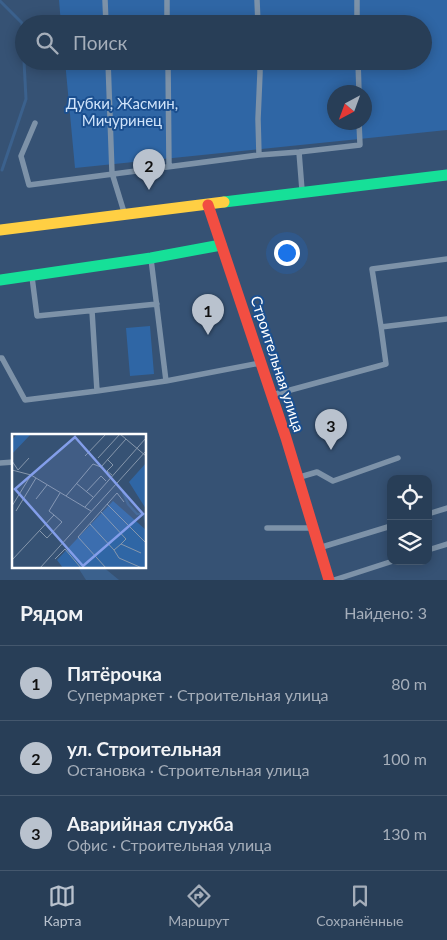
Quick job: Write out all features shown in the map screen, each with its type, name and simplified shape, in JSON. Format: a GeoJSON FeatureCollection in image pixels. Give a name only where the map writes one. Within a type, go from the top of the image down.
{"type":"FeatureCollection","features":[{"type":"Feature","properties":{"kind":"street"},"geometry":{"type":"LineString","coordinates":[[0,230],[447,175]]}},
{"type":"Feature","properties":{"kind":"street","name":"Строительная улица"},"geometry":{"type":"LineString","coordinates":[[208,205],[272,395],[329,580]]}},
{"type":"Feature","properties":{"kind":"street"},"geometry":{"type":"LineString","coordinates":[[0,280],[150,258],[221,245]]}},
{"type":"Feature","properties":{"kind":"lane"},"geometry":{"type":"LineString","coordinates":[[105,0],[106,15]]}},
{"type":"Feature","properties":{"kind":"lane"},"geometry":{"type":"LineString","coordinates":[[167,0],[167,15]]}},
{"type":"Feature","properties":{"kind":"lane"},"geometry":{"type":"LineString","coordinates":[[257,0],[258,15]]}},
{"type":"Feature","properties":{"kind":"lane"},"geometry":{"type":"LineString","coordinates":[[357,0],[357,15]]}},
{"type":"Feature","properties":{"kind":"lane"},"geometry":{"type":"LineString","coordinates":[[108,70],[112,173],[124,215]]}},
{"type":"Feature","properties":{"kind":"lane"},"geometry":{"type":"LineString","coordinates":[[168,70],[169,166]]}},
{"type":"Feature","properties":{"kind":"lane"},"geometry":{"type":"LineString","coordinates":[[258,155],[260,70]]}},
{"type":"Feature","properties":{"kind":"lane"},"geometry":{"type":"LineString","coordinates":[[358,70],[359,85]]}},
{"type":"Feature","properties":{"kind":"lane"},"geometry":{"type":"LineString","coordinates":[[35,123],[21,156],[29,185],[112,173],[360,144],[359,130]]}},
{"type":"Feature","properties":{"kind":"lane"},"geometry":{"type":"LineString","coordinates":[[299,152],[303,193]]}},
{"type":"Feature","properties":{"kind":"lane"},"geometry":{"type":"LineString","coordinates":[[150,258],[166,381]]}},
{"type":"Feature","properties":{"kind":"lane"},"geometry":{"type":"LineString","coordinates":[[272,395],[386,364],[372,269],[447,260]]}},
{"type":"Feature","properties":{"kind":"lane"},"geometry":{"type":"LineString","coordinates":[[32,276],[37,316],[157,304]]}},
{"type":"Feature","properties":{"kind":"lane"},"geometry":{"type":"LineString","coordinates":[[92,311],[98,391]]}},
{"type":"Feature","properties":{"kind":"lane"},"geometry":{"type":"LineString","coordinates":[[382,327],[447,319]]}},
{"type":"Feature","properties":{"kind":"lane"},"geometry":{"type":"LineString","coordinates":[[0,358],[2,358],[25,400],[166,381],[261,363]]}},
{"type":"Feature","properties":{"kind":"lane"},"geometry":{"type":"LineString","coordinates":[[298,478],[317,472],[334,481],[398,458]]}},
{"type":"Feature","properties":{"kind":"lane"},"geometry":{"type":"LineString","coordinates":[[432,513],[447,508]]}},
{"type":"Feature","properties":{"kind":"lane"},"geometry":{"type":"LineString","coordinates":[[320,548],[387,527]]}},
{"type":"Feature","properties":{"kind":"lane"},"geometry":{"type":"LineString","coordinates":[[267,528],[314,528]]}},
{"type":"Feature","properties":{"kind":"lane"},"geometry":{"type":"LineString","coordinates":[[432,549],[447,544]]}},
{"type":"Feature","properties":{"kind":"lane"},"geometry":{"type":"LineString","coordinates":[[334,580],[387,563]]}},
{"type":"Feature","properties":{"kind":"green space","name":"Дубки, Жасмин, Мичуринец"},"geometry":{"type":"Polygon","coordinates":[[[59,0],[447,0],[447,130],[75,168],[66,70],[432,70],[432,15],[60,15],[59,0]]]}},
{"type":"Feature","properties":{"kind":"green space"},"geometry":{"type":"Polygon","coordinates":[[[150,326],[154,374],[130,376],[126,328],[150,326]]]}},
{"type":"Feature","properties":{"kind":"shaded area"},"geometry":{"type":"Polygon","coordinates":[[[78,568],[104,568],[119,580],[86,580],[78,568]]]}},
{"type":"Feature","properties":{"kind":"waterway"},"geometry":{"type":"LineString","coordinates":[[0,1],[15,16]]}},
{"type":"Feature","properties":{"kind":"waterway"},"geometry":{"type":"LineString","coordinates":[[2,170],[26,99],[24,70]]}},
{"type":"Feature","properties":{"kind":"traffic: fast"},"geometry":{"type":"LineString","coordinates":[[224,202],[447,175]]}},
{"type":"Feature","properties":{"kind":"traffic: fast"},"geometry":{"type":"LineString","coordinates":[[0,280],[151,258],[221,245]]}},
{"type":"Feature","properties":{"kind":"traffic: slow"},"geometry":{"type":"LineString","coordinates":[[0,230],[224,202]]}},
{"type":"Feature","properties":{"kind":"traffic: jam"},"geometry":{"type":"LineString","coordinates":[[208,205],[286,438],[329,580]]}},
{"type":"Feature","properties":{"kind":"place","name":"ул. Строительная"},"geometry":{"type":"Point","coordinates":[149,190]}},
{"type":"Feature","properties":{"kind":"place","name":"Пятёрочка"},"geometry":{"type":"Point","coordinates":[208,335]}},
{"type":"Feature","properties":{"kind":"place","name":"Аварийная служба"},"geometry":{"type":"Point","coordinates":[331,450]}}]}
